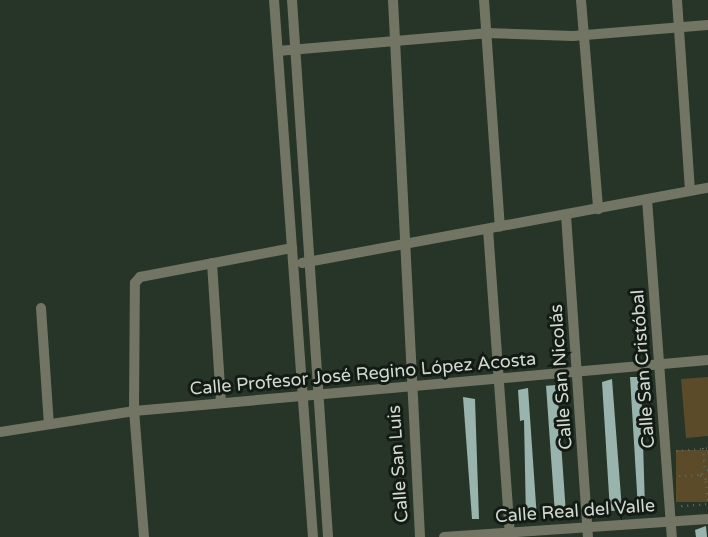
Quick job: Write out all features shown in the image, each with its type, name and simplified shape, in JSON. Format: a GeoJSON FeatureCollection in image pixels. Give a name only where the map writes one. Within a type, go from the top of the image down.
{"type":"FeatureCollection","features":[{"type":"Feature","properties":{"kind":"street"},"geometry":{"type":"LineString","coordinates":[[274,0],[313,537]]}},
{"type":"Feature","properties":{"kind":"street"},"geometry":{"type":"LineString","coordinates":[[292,0],[328,537]]}},
{"type":"Feature","properties":{"kind":"street","name":"Calle San Luis"},"geometry":{"type":"LineString","coordinates":[[393,0],[409,386],[420,537]]}},
{"type":"Feature","properties":{"kind":"street"},"geometry":{"type":"LineString","coordinates":[[484,0],[500,226]]}},
{"type":"Feature","properties":{"kind":"street"},"geometry":{"type":"LineString","coordinates":[[581,0],[598,209]]}},
{"type":"Feature","properties":{"kind":"street"},"geometry":{"type":"LineString","coordinates":[[677,0],[690,191]]}},
{"type":"Feature","properties":{"kind":"street"},"geometry":{"type":"LineString","coordinates":[[279,51],[486,33],[584,33],[708,25]]}},
{"type":"Feature","properties":{"kind":"street"},"geometry":{"type":"LineString","coordinates":[[293,266],[708,188]]}},
{"type":"Feature","properties":{"kind":"street","name":"Calle San Cristóbal"},"geometry":{"type":"LineString","coordinates":[[647,199],[672,537]]}},
{"type":"Feature","properties":{"kind":"street","name":"Calle San Nicolás"},"geometry":{"type":"LineString","coordinates":[[566,214],[588,532]]}},
{"type":"Feature","properties":{"kind":"street"},"geometry":{"type":"LineString","coordinates":[[488,229],[510,534]]}},
{"type":"Feature","properties":{"kind":"street"},"geometry":{"type":"LineString","coordinates":[[144,537],[134,411],[135,283],[212,263],[292,248]]}},
{"type":"Feature","properties":{"kind":"street"},"geometry":{"type":"LineString","coordinates":[[212,263],[221,403]]}},
{"type":"Feature","properties":{"kind":"street"},"geometry":{"type":"LineString","coordinates":[[41,308],[49,424]]}},
{"type":"Feature","properties":{"kind":"street","name":"Calle Profesor José Regino López Acosta"},"geometry":{"type":"LineString","coordinates":[[0,432],[134,411],[708,360]]}},
{"type":"Feature","properties":{"kind":"street","name":"Calle Real del Valle"},"geometry":{"type":"LineString","coordinates":[[444,537],[588,532],[670,520],[708,519]]}},
{"type":"Feature","properties":{"kind":"path"},"geometry":{"type":"LineString","coordinates":[[676,477],[700,475],[706,469],[703,448]]}},
{"type":"Feature","properties":{"kind":"path"},"geometry":{"type":"LineString","coordinates":[[675,459],[675,451],[708,448]]}},
{"type":"Feature","properties":{"kind":"path"},"geometry":{"type":"LineString","coordinates":[[676,468],[677,486]]}},
{"type":"Feature","properties":{"kind":"path"},"geometry":{"type":"LineString","coordinates":[[677,496],[678,506],[708,504],[707,481],[700,475]]}},
{"type":"Feature","properties":{"kind":"shaded area"},"geometry":{"type":"Polygon","coordinates":[[[708,377],[708,436],[686,438],[681,379],[708,377]]]}},
{"type":"Feature","properties":{"kind":"shaded area"},"geometry":{"type":"Polygon","coordinates":[[[676,450],[708,450],[708,502],[676,502],[676,450]]]}},
{"type":"Feature","properties":{"kind":"building"},"geometry":{"type":"Polygon","coordinates":[[[630,377],[641,377],[645,508],[638,509],[630,377]]]}},
{"type":"Feature","properties":{"kind":"building"},"geometry":{"type":"Polygon","coordinates":[[[612,379],[622,510],[610,511],[602,382],[612,379]]]}},
{"type":"Feature","properties":{"kind":"building"},"geometry":{"type":"Polygon","coordinates":[[[557,385],[566,514],[555,514],[546,386],[557,385]]]}},
{"type":"Feature","properties":{"kind":"building"},"geometry":{"type":"Polygon","coordinates":[[[528,388],[537,519],[526,520],[524,420],[520,421],[518,390],[528,388]]]}},
{"type":"Feature","properties":{"kind":"building"},"geometry":{"type":"Polygon","coordinates":[[[463,397],[475,399],[479,519],[472,519],[463,397]]]}},
{"type":"Feature","properties":{"kind":"building"},"geometry":{"type":"Polygon","coordinates":[[[706,526],[707,537],[696,537],[695,530],[706,526]]]}}]}
